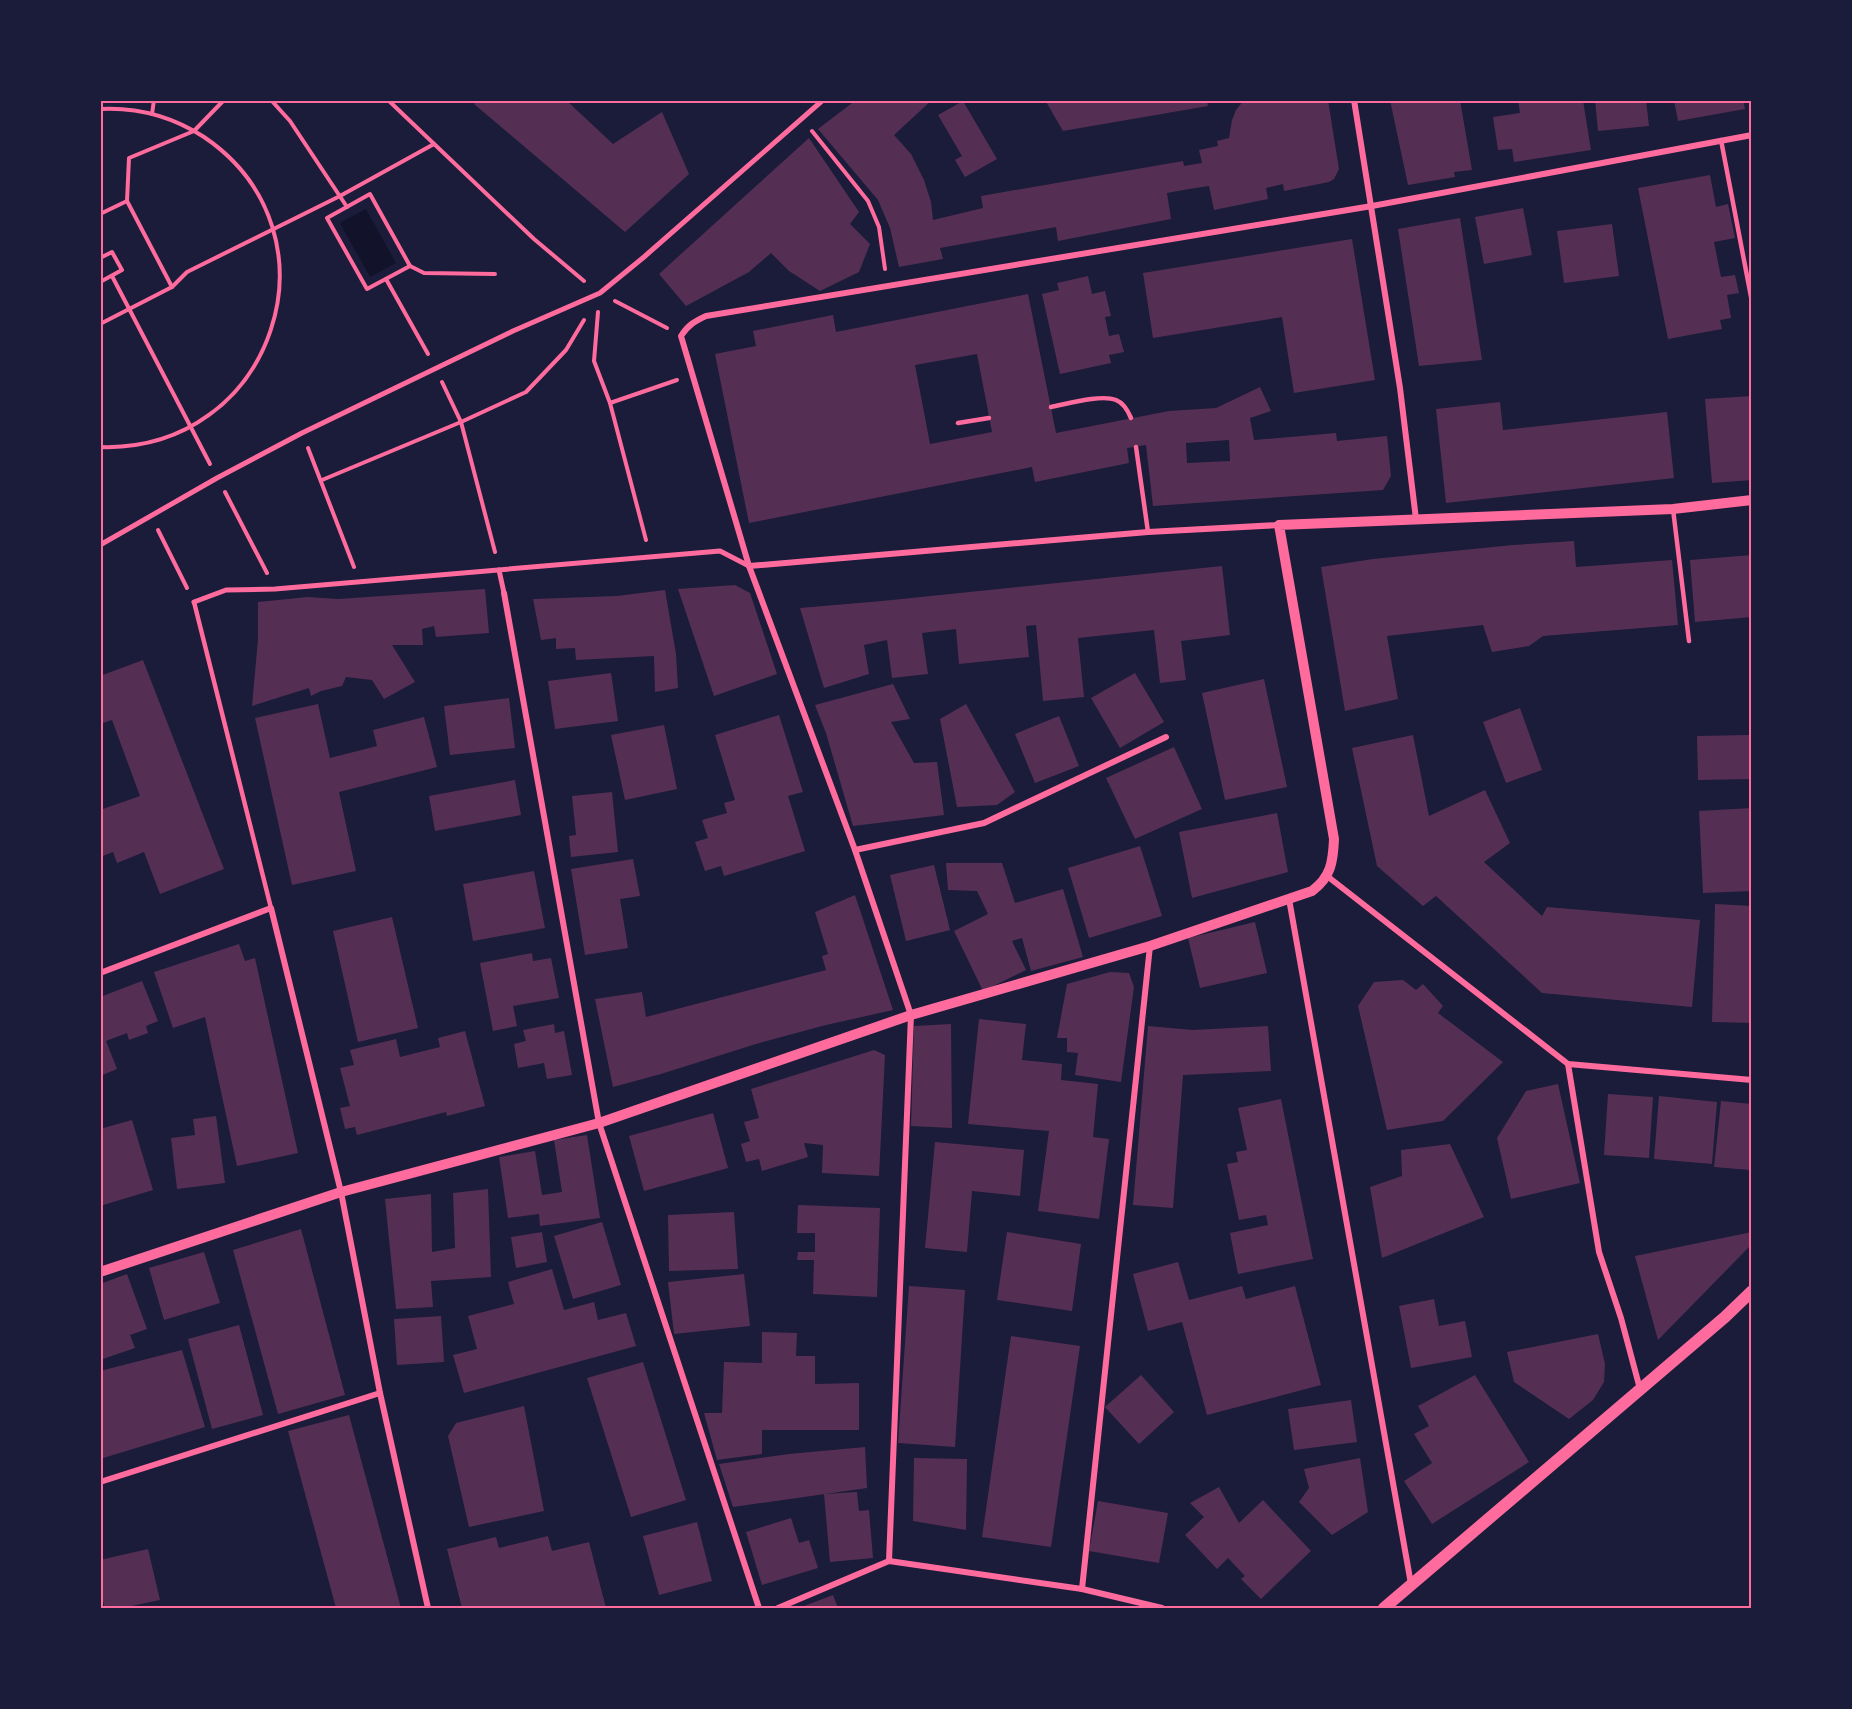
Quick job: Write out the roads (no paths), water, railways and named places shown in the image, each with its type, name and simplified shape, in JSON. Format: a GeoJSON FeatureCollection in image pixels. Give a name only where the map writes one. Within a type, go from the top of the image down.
{"type":"FeatureCollection","features":[{"type":"Feature","properties":{"kind":"main road"},"geometry":{"type":"LineString","coordinates":[[1384,1608],[1725,1317],[1752,1291]]}},
{"type":"Feature","properties":{"kind":"street"},"geometry":{"type":"LineString","coordinates":[[100,545],[217,478],[302,433],[513,331],[600,293],[645,257],[823,100]]}},
{"type":"Feature","properties":{"kind":"street"},"geometry":{"type":"LineString","coordinates":[[1354,100],[1400,388],[1416,519]]}},
{"type":"Feature","properties":{"kind":"street"},"geometry":{"type":"LineString","coordinates":[[889,1561],[912,1015],[855,850],[749,566],[681,336],[694,321],[706,316],[1372,206],[1752,135]]}},
{"type":"Feature","properties":{"kind":"street"},"geometry":{"type":"LineString","coordinates":[[194,602],[226,590],[275,589],[720,551],[749,566],[1148,532],[1673,509],[1752,500]]}},
{"type":"Feature","properties":{"kind":"street"},"geometry":{"type":"LineString","coordinates":[[100,1272],[341,1192],[599,1123],[912,1015],[1150,946],[1312,891],[1327,876],[1333,860],[1334,839],[1279,525]]}},
{"type":"Feature","properties":{"kind":"street"},"geometry":{"type":"LineString","coordinates":[[500,570],[599,1123],[759,1608]]}},
{"type":"Feature","properties":{"kind":"street"},"geometry":{"type":"LineString","coordinates":[[855,850],[984,823],[1166,737]]}},
{"type":"Feature","properties":{"kind":"street"},"geometry":{"type":"LineString","coordinates":[[1327,876],[1568,1064],[1752,1080]]}},
{"type":"Feature","properties":{"kind":"street"},"geometry":{"type":"LineString","coordinates":[[1289,899],[1411,1585]]}},
{"type":"Feature","properties":{"kind":"street"},"geometry":{"type":"LineString","coordinates":[[100,973],[271,908],[341,1192],[380,1393],[428,1608]]}},
{"type":"Feature","properties":{"kind":"street"},"geometry":{"type":"LineString","coordinates":[[1082,1589],[1150,946]]}},
{"type":"Feature","properties":{"kind":"street"},"geometry":{"type":"LineString","coordinates":[[1568,1064],[1599,1252],[1640,1390]]}},
{"type":"Feature","properties":{"kind":"street"},"geometry":{"type":"LineString","coordinates":[[100,1482],[380,1393]]}},
{"type":"Feature","properties":{"kind":"street"},"geometry":{"type":"LineString","coordinates":[[777,1608],[889,1561],[1082,1589],[1162,1608]]}},
{"type":"Feature","properties":{"kind":"lane"},"geometry":{"type":"LineString","coordinates":[[1721,140],[1752,302]]}},
{"type":"Feature","properties":{"kind":"lane"},"geometry":{"type":"LineString","coordinates":[[1051,407],[1099,399],[1117,400],[1126,408],[1131,418]]}},
{"type":"Feature","properties":{"kind":"lane"},"geometry":{"type":"LineString","coordinates":[[958,423],[989,418]]}},
{"type":"Feature","properties":{"kind":"lane"},"geometry":{"type":"LineString","coordinates":[[1136,447],[1148,532]]}},
{"type":"Feature","properties":{"kind":"lane"},"geometry":{"type":"LineString","coordinates":[[1673,509],[1689,641]]}},
{"type":"Feature","properties":{"kind":"lane"},"geometry":{"type":"LineString","coordinates":[[194,602],[271,908]]}}]}
